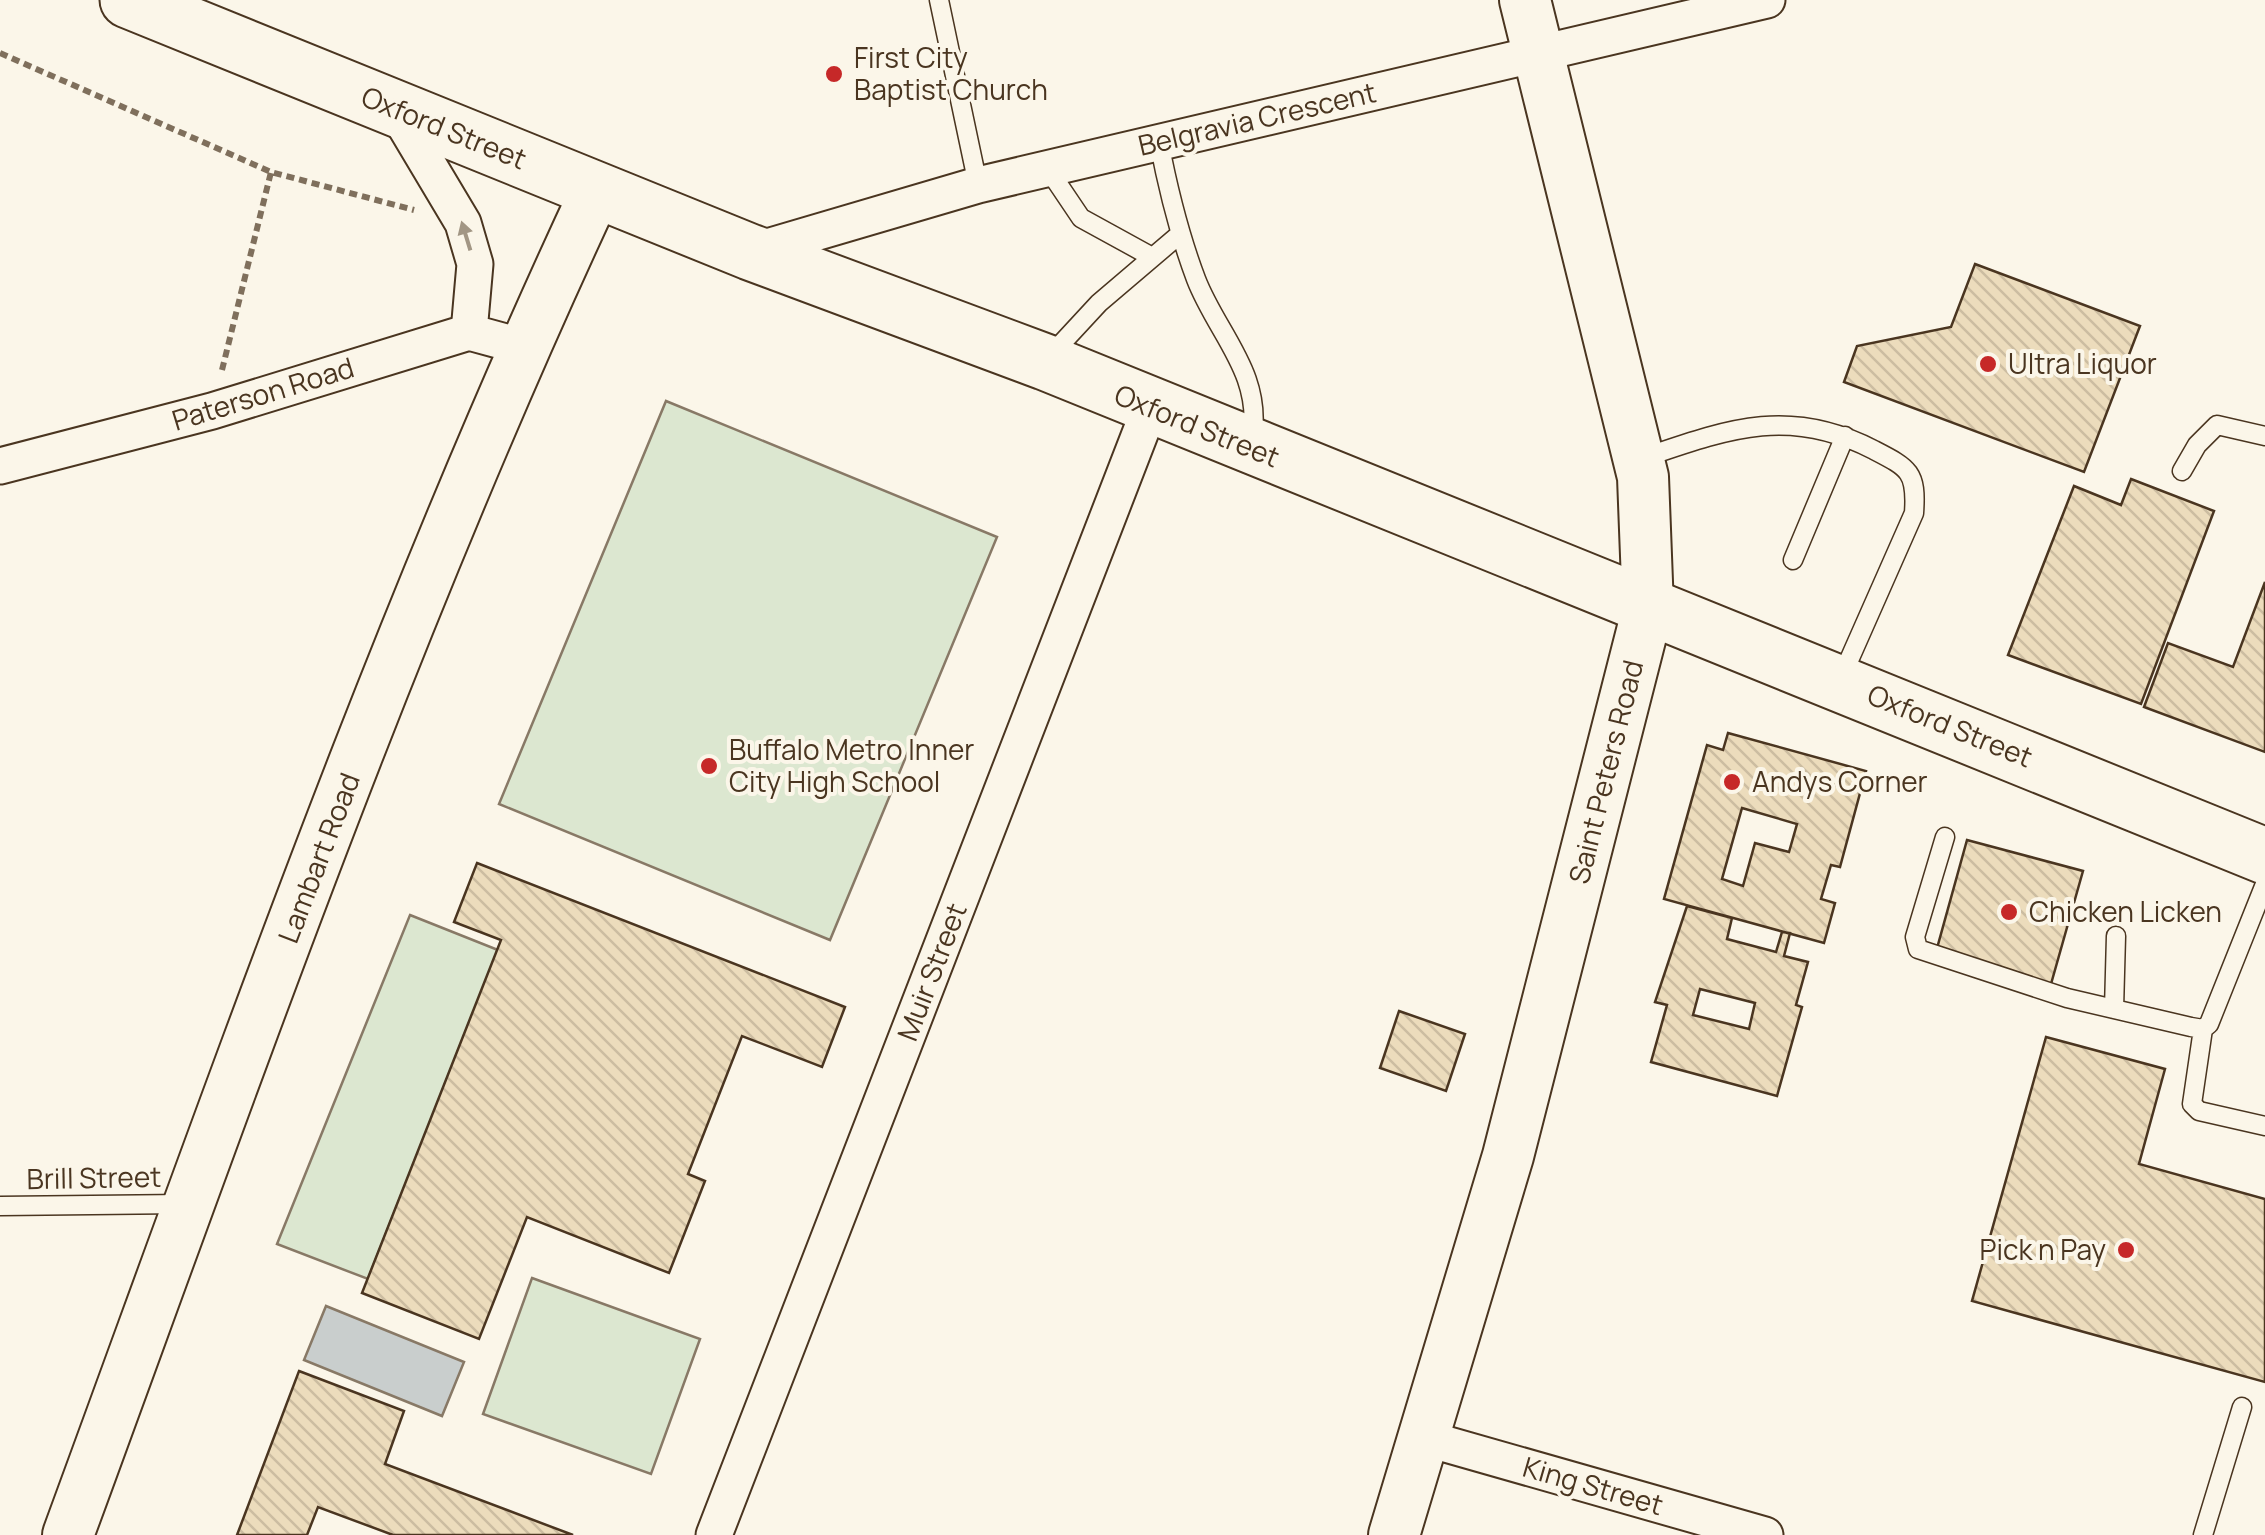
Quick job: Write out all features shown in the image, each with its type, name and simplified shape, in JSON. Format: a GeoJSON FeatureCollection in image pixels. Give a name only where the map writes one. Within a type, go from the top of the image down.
{"type":"FeatureCollection","features":[{"type":"Feature","properties":{"kind":"main road","name":"Oxford Street"},"geometry":{"type":"LineString","coordinates":[[128,0],[750,252],[1045,362],[1250,449],[1840,681],[2264,860]]}},
{"type":"Feature","properties":{"kind":"street","name":"Saint Peters Road"},"geometry":{"type":"LineString","coordinates":[[1394,1535],[1420,1437],[1508,1156],[1648,608],[1639,459],[1525,0]]}},
{"type":"Feature","properties":{"kind":"street","name":"Belgravia Crescent"},"geometry":{"type":"LineString","coordinates":[[750,252],[978,185],[1767,0]]}},
{"type":"Feature","properties":{"kind":"street"},"geometry":{"type":"LineString","coordinates":[[392,105],[463,223],[474,264],[469,332],[524,347]]}},
{"type":"Feature","properties":{"kind":"street","name":"Lambart Road"},"geometry":{"type":"LineString","coordinates":[[68,1535],[413,609],[524,347],[596,190]]}},
{"type":"Feature","properties":{"kind":"street","name":"Paterson Road"},"geometry":{"type":"LineString","coordinates":[[0,466],[212,411],[469,332]]}},
{"type":"Feature","properties":{"kind":"street","name":"Muir Street"},"geometry":{"type":"LineString","coordinates":[[714,1535],[1150,408]]}},
{"type":"Feature","properties":{"kind":"street","name":"King Street"},"geometry":{"type":"LineString","coordinates":[[1420,1437],[1713,1528],[1765,1535]]}},
{"type":"Feature","properties":{"kind":"lane"},"geometry":{"type":"LineString","coordinates":[[939,0],[978,185]]}},
{"type":"Feature","properties":{"kind":"lane"},"geometry":{"type":"LineString","coordinates":[[1160,142],[1180,234],[1198,284],[1248,378],[1254,424],[1250,449]]}},
{"type":"Feature","properties":{"kind":"lane"},"geometry":{"type":"LineString","coordinates":[[1048,169],[1080,218],[1152,257]]}},
{"type":"Feature","properties":{"kind":"lane"},"geometry":{"type":"LineString","coordinates":[[1045,362],[1099,303],[1180,234]]}},
{"type":"Feature","properties":{"kind":"lane"},"geometry":{"type":"LineString","coordinates":[[1639,459],[1754,426],[1796,423],[1845,436],[1906,468],[1916,484],[1914,513],[1840,681]]}},
{"type":"Feature","properties":{"kind":"lane"},"geometry":{"type":"LineString","coordinates":[[2182,471],[2197,446],[2218,425],[2265,436]]}},
{"type":"Feature","properties":{"kind":"lane"},"geometry":{"type":"LineString","coordinates":[[1793,560],[1845,436]]}},
{"type":"Feature","properties":{"kind":"lane"},"geometry":{"type":"LineString","coordinates":[[1945,837],[1915,938],[1918,949],[1929,956],[2114,1009],[2203,1029]]}},
{"type":"Feature","properties":{"kind":"lane"},"geometry":{"type":"LineString","coordinates":[[2264,860],[2220,1000],[2203,1029],[2192,1104],[2199,1112],[2265,1126]]}},
{"type":"Feature","properties":{"kind":"lane"},"geometry":{"type":"LineString","coordinates":[[2114,1009],[2116,936]]}},
{"type":"Feature","properties":{"kind":"lane","name":"Brill Street"},"geometry":{"type":"LineString","coordinates":[[0,1206],[189,1204]]}},
{"type":"Feature","properties":{"kind":"lane"},"geometry":{"type":"LineString","coordinates":[[2203,1535],[2242,1406]]}},
{"type":"Feature","properties":{"kind":"path"},"geometry":{"type":"LineString","coordinates":[[0,53],[271,172],[463,223]]}},
{"type":"Feature","properties":{"kind":"path"},"geometry":{"type":"LineString","coordinates":[[212,411],[271,172]]}},
{"type":"Feature","properties":{"kind":"green space"},"geometry":{"type":"Polygon","coordinates":[[[666,401],[997,537],[830,940],[499,804],[666,401]]]}},
{"type":"Feature","properties":{"kind":"green space"},"geometry":{"type":"Polygon","coordinates":[[[410,915],[498,950],[368,1279],[277,1244],[410,915]]]}},
{"type":"Feature","properties":{"kind":"green space"},"geometry":{"type":"Polygon","coordinates":[[[532,1278],[700,1339],[651,1474],[483,1414],[532,1278]]]}},
{"type":"Feature","properties":{"kind":"shaded area"},"geometry":{"type":"Polygon","coordinates":[[[326,1306],[464,1362],[442,1416],[304,1360],[326,1306]]]}},
{"type":"Feature","properties":{"kind":"building","name":"Ultra Liquor"},"geometry":{"type":"Polygon","coordinates":[[[1975,264],[2140,326],[2084,472],[1844,382],[1857,346],[1951,327],[1975,264]]]}},
{"type":"Feature","properties":{"kind":"building"},"geometry":{"type":"Polygon","coordinates":[[[2131,479],[2214,511],[2141,704],[2008,655],[2074,486],[2121,505],[2131,479]]]}},
{"type":"Feature","properties":{"kind":"building"},"geometry":{"type":"Polygon","coordinates":[[[2265,582],[2265,752],[2144,707],[2168,643],[2233,667],[2265,582]]]}},
{"type":"Feature","properties":{"kind":"building"},"geometry":{"type":"Polygon","coordinates":[[[1728,733],[1866,771],[1840,867],[1831,865],[1821,899],[1835,903],[1824,943],[1664,899],[1707,745],[1723,750],[1728,733]],[[1742,808],[1722,879],[1743,886],[1755,843],[1789,852],[1797,824],[1742,808]]]}},
{"type":"Feature","properties":{"kind":"building","name":"Chicken Licken"},"geometry":{"type":"Polygon","coordinates":[[[1967,840],[2083,871],[2051,984],[1936,952],[1967,840]]]}},
{"type":"Feature","properties":{"kind":"building"},"geometry":{"type":"Polygon","coordinates":[[[477,863],[845,1007],[822,1067],[742,1036],[688,1174],[705,1181],[669,1273],[527,1217],[479,1339],[362,1293],[501,940],[454,922],[477,863]]]}},
{"type":"Feature","properties":{"kind":"building"},"geometry":{"type":"Polygon","coordinates":[[[1687,906],[1732,918],[1727,939],[1776,952],[1782,932],[1790,933],[1784,956],[1808,962],[1796,1005],[1802,1007],[1777,1096],[1651,1062],[1667,1005],[1655,1002],[1687,906]],[[1700,989],[1693,1015],[1749,1029],[1755,1003],[1700,989]]]}},
{"type":"Feature","properties":{"kind":"building"},"geometry":{"type":"Polygon","coordinates":[[[1399,1011],[1465,1034],[1446,1091],[1380,1068],[1399,1011]]]}},
{"type":"Feature","properties":{"kind":"building","name":"Pick n Pay"},"geometry":{"type":"Polygon","coordinates":[[[2046,1037],[2165,1069],[2139,1164],[2265,1199],[2265,1382],[1972,1301],[2046,1037]]]}},
{"type":"Feature","properties":{"kind":"building"},"geometry":{"type":"Polygon","coordinates":[[[299,1371],[404,1411],[385,1464],[573,1535],[393,1535],[318,1507],[307,1535],[237,1535],[299,1371]]]}},
{"type":"Feature","properties":{"kind":"place","name":"First City Baptist Church"},"geometry":{"type":"Point","coordinates":[834,74]}},
{"type":"Feature","properties":{"kind":"place","name":"Ultra Liquor"},"geometry":{"type":"Point","coordinates":[1988,364]}},
{"type":"Feature","properties":{"kind":"place","name":"Buffalo Metro Inner City High School"},"geometry":{"type":"Point","coordinates":[709,766]}},
{"type":"Feature","properties":{"kind":"place","name":"Andys Corner"},"geometry":{"type":"Point","coordinates":[1732,782]}},
{"type":"Feature","properties":{"kind":"place","name":"Chicken Licken"},"geometry":{"type":"Point","coordinates":[2009,912]}},
{"type":"Feature","properties":{"kind":"place","name":"Pick n Pay"},"geometry":{"type":"Point","coordinates":[2126,1250]}}]}
